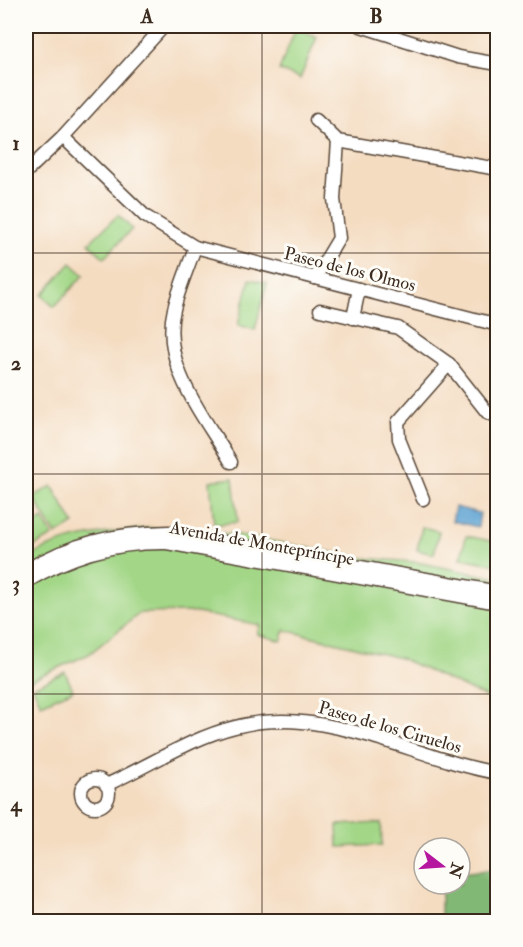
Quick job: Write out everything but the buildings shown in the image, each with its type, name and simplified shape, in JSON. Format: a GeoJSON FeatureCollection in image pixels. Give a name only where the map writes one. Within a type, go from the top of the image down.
{"type":"FeatureCollection","features":[{"type":"Feature","properties":{"kind":"street"},"geometry":{"type":"LineString","coordinates":[[26,172],[63,137],[164,26]]}},
{"type":"Feature","properties":{"kind":"street"},"geometry":{"type":"LineString","coordinates":[[361,26],[458,57],[498,64]]}},
{"type":"Feature","properties":{"kind":"street"},"geometry":{"type":"LineString","coordinates":[[316,120],[338,141],[498,169]]}},
{"type":"Feature","properties":{"kind":"street","name":"Paseo de los Olmos"},"geometry":{"type":"LineString","coordinates":[[63,137],[145,216],[195,248],[497,325]]}},
{"type":"Feature","properties":{"kind":"street"},"geometry":{"type":"LineString","coordinates":[[315,278],[339,238],[334,199],[338,141]]}},
{"type":"Feature","properties":{"kind":"street"},"geometry":{"type":"LineString","coordinates":[[195,248],[174,310],[171,338],[178,372],[231,462]]}},
{"type":"Feature","properties":{"kind":"street"},"geometry":{"type":"LineString","coordinates":[[353,318],[359,290]]}},
{"type":"Feature","properties":{"kind":"street"},"geometry":{"type":"LineString","coordinates":[[320,310],[398,328],[449,364],[488,412],[498,417]]}},
{"type":"Feature","properties":{"kind":"street"},"geometry":{"type":"LineString","coordinates":[[497,325],[498,320]]}},
{"type":"Feature","properties":{"kind":"street"},"geometry":{"type":"LineString","coordinates":[[423,499],[399,439],[398,422],[449,364]]}},
{"type":"Feature","properties":{"kind":"street","name":"Avenida de Montepríncipe"},"geometry":{"type":"LineString","coordinates":[[26,570],[76,545],[102,538],[128,533],[168,532],[498,592]]}},
{"type":"Feature","properties":{"kind":"street","name":"Avenida de Montepríncipe"},"geometry":{"type":"LineString","coordinates":[[26,582],[54,565],[103,548],[143,543],[167,543],[498,603]]}},
{"type":"Feature","properties":{"kind":"street","name":"Paseo de los Ciruelos"},"geometry":{"type":"LineString","coordinates":[[106,785],[220,731],[274,720],[317,723],[455,764],[498,773]]}},
{"type":"Feature","properties":{"kind":"green space"},"geometry":{"type":"Polygon","coordinates":[[[296,28],[317,37],[300,79],[279,70],[296,28]]]}},
{"type":"Feature","properties":{"kind":"green space"},"geometry":{"type":"Polygon","coordinates":[[[118,215],[132,229],[104,258],[89,243],[118,215]]]}},
{"type":"Feature","properties":{"kind":"green space"},"geometry":{"type":"Polygon","coordinates":[[[71,263],[84,275],[54,307],[42,295],[71,263]]]}},
{"type":"Feature","properties":{"kind":"green space"},"geometry":{"type":"Polygon","coordinates":[[[250,279],[267,283],[255,330],[238,325],[250,279]]]}},
{"type":"Feature","properties":{"kind":"green space"},"geometry":{"type":"Polygon","coordinates":[[[233,478],[238,522],[214,525],[210,481],[233,478]]]}},
{"type":"Feature","properties":{"kind":"green space"},"geometry":{"type":"Polygon","coordinates":[[[52,486],[74,524],[56,535],[33,497],[52,486]]]}},
{"type":"Feature","properties":{"kind":"green space"},"geometry":{"type":"Polygon","coordinates":[[[43,519],[53,536],[26,551],[26,529],[43,519]]]}},
{"type":"Feature","properties":{"kind":"green space"},"geometry":{"type":"Polygon","coordinates":[[[422,527],[439,531],[434,554],[417,550],[422,527]]]}},
{"type":"Feature","properties":{"kind":"green space"},"geometry":{"type":"Polygon","coordinates":[[[150,528],[239,535],[362,558],[416,562],[497,578],[497,702],[400,658],[285,630],[281,641],[257,634],[260,625],[192,612],[140,613],[89,654],[26,682],[26,559],[55,545],[86,536],[150,528]]]}},
{"type":"Feature","properties":{"kind":"green space"},"geometry":{"type":"Polygon","coordinates":[[[466,536],[497,542],[497,565],[461,558],[466,536]]]}},
{"type":"Feature","properties":{"kind":"green space"},"geometry":{"type":"Polygon","coordinates":[[[65,672],[73,690],[41,704],[33,687],[65,672]]]}},
{"type":"Feature","properties":{"kind":"green space"},"geometry":{"type":"Polygon","coordinates":[[[381,823],[382,845],[338,847],[337,825],[381,823]]]}},
{"type":"Feature","properties":{"kind":"green space"},"geometry":{"type":"Polygon","coordinates":[[[497,869],[497,921],[441,921],[441,896],[472,896],[472,872],[497,869]]]}},
{"type":"Feature","properties":{"kind":"water"},"geometry":{"type":"Polygon","coordinates":[[[455,507],[480,513],[478,527],[452,521],[455,507]]]}}]}
